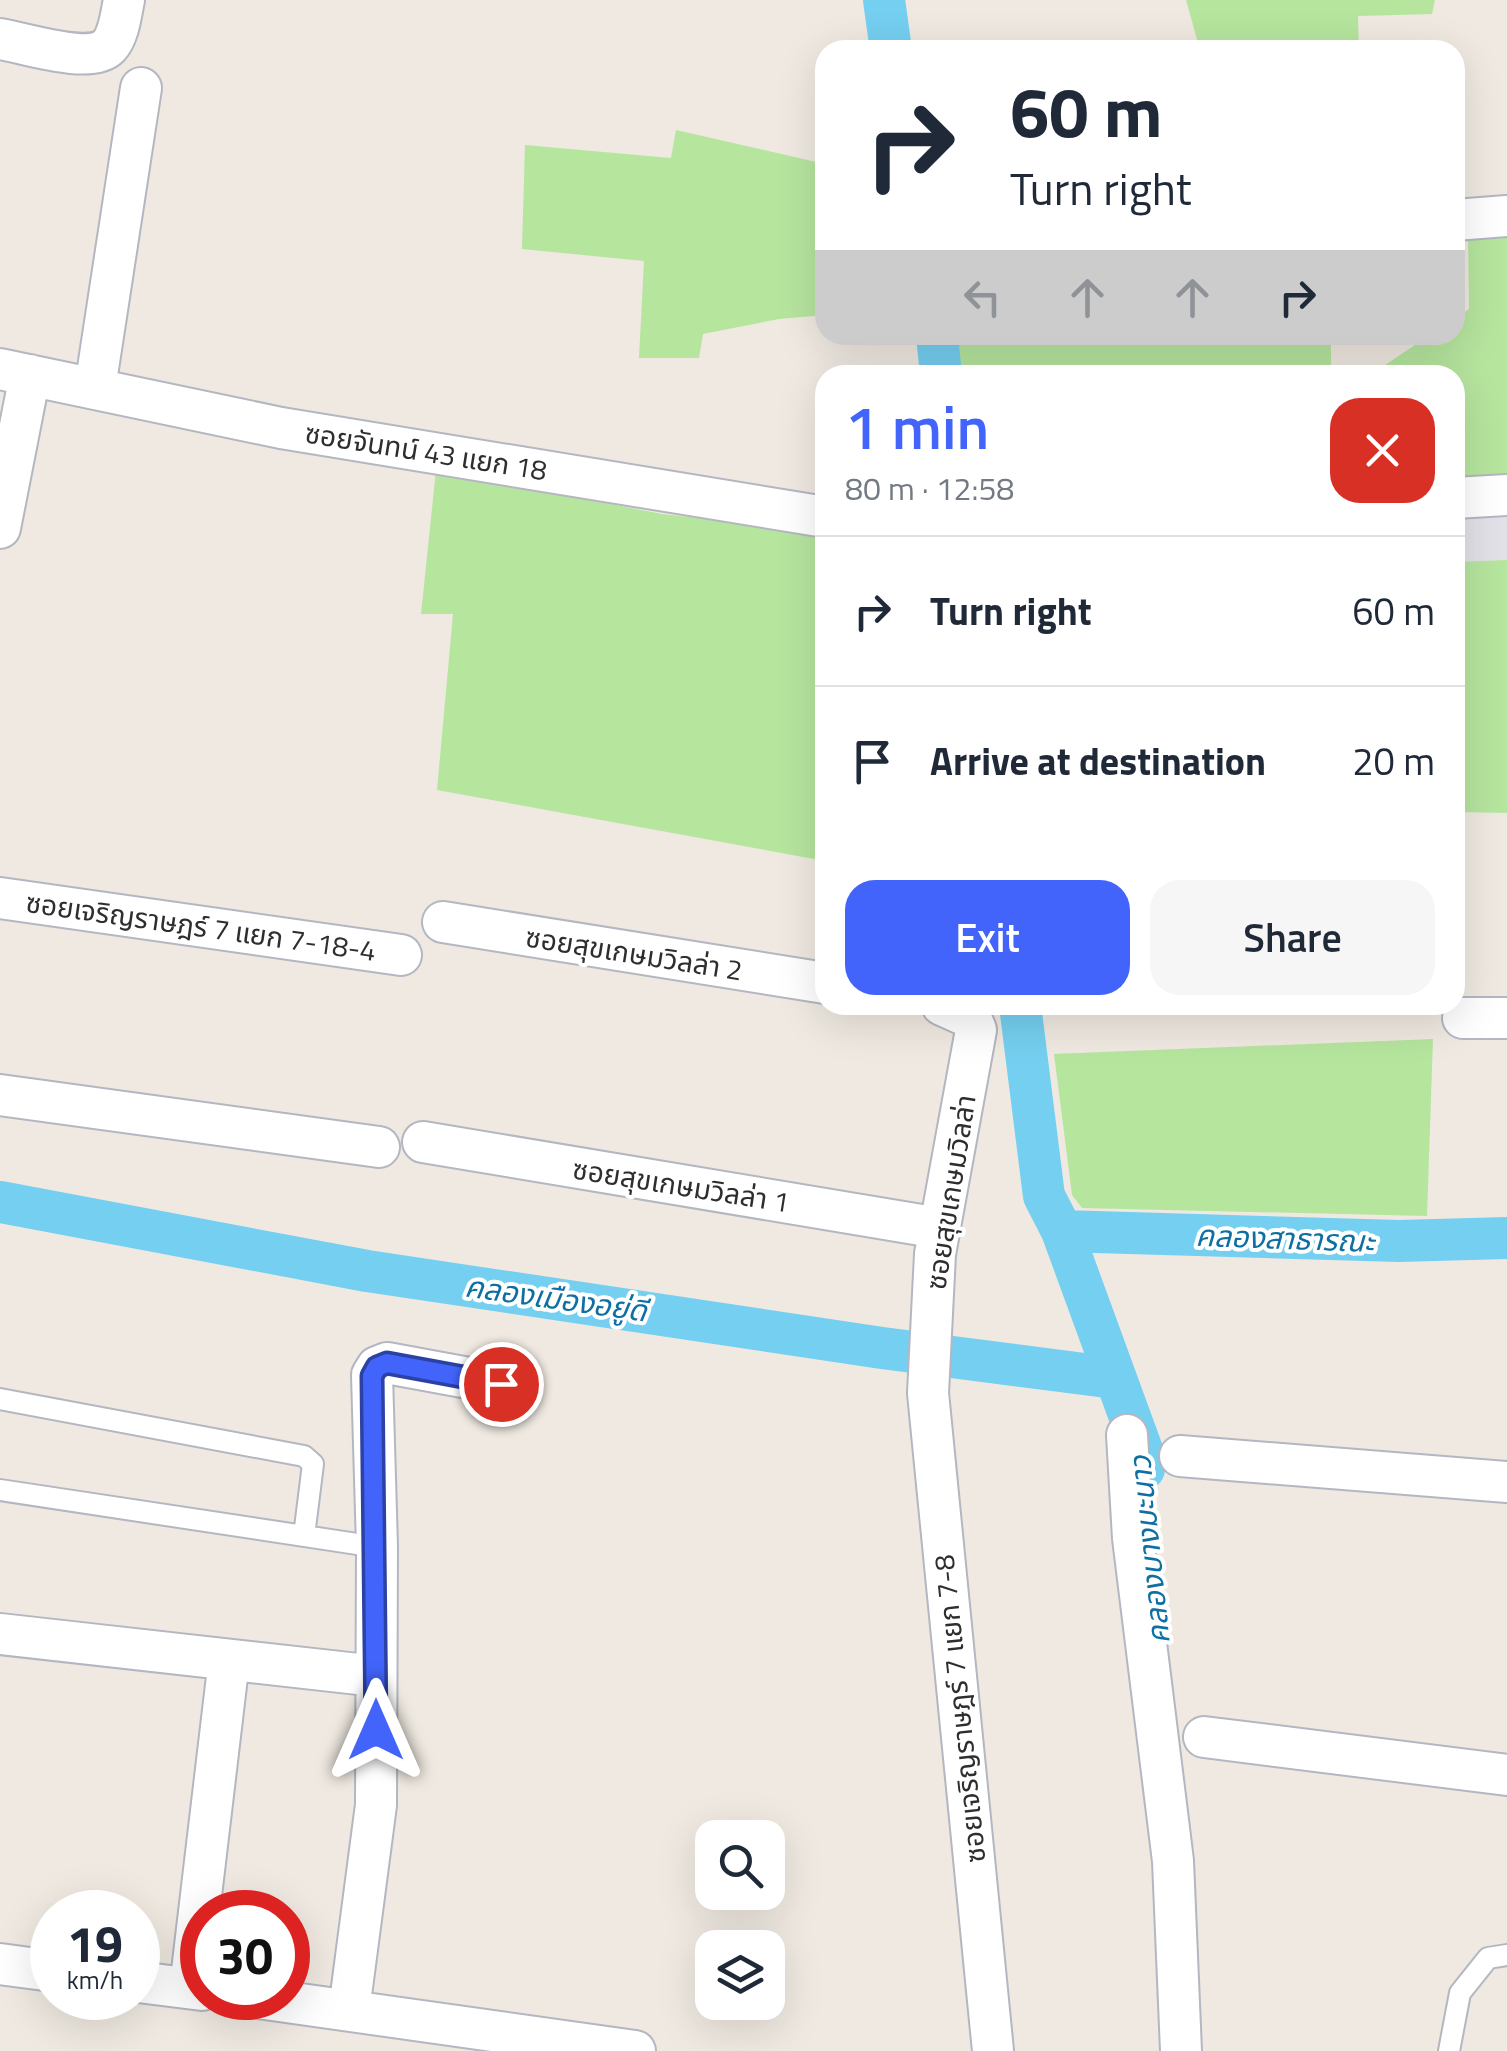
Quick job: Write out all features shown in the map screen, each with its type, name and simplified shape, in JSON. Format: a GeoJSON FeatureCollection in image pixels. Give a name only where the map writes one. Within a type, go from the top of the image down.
{"type":"FeatureCollection","features":[{"type":"Feature","properties":{"kind":"street"},"geometry":{"type":"LineString","coordinates":[[0,38],[90,56],[112,42],[124,0]]}},
{"type":"Feature","properties":{"kind":"street"},"geometry":{"type":"LineString","coordinates":[[95,388],[141,88]]}},
{"type":"Feature","properties":{"kind":"street"},"geometry":{"type":"LineString","coordinates":[[1465,219],[1507,216]]}},
{"type":"Feature","properties":{"kind":"street","name":"ซอยจันทน์ 43 แยก 18"},"geometry":{"type":"LineString","coordinates":[[0,528],[19,427],[15,372],[281,428],[815,515]]}},
{"type":"Feature","properties":{"kind":"street"},"geometry":{"type":"LineString","coordinates":[[1465,497],[1507,495]]}},
{"type":"Feature","properties":{"kind":"street","name":"ซอยเจริญราษฎร์ 7 แยก 7-18-4"},"geometry":{"type":"LineString","coordinates":[[0,898],[401,955]]}},
{"type":"Feature","properties":{"kind":"street","name":"ซอยสุขเกษมวิลล่า 2"},"geometry":{"type":"LineString","coordinates":[[443,922],[815,982]]}},
{"type":"Feature","properties":{"kind":"street","name":"ซอยสุขเกษมวิลล่า"},"geometry":{"type":"LineString","coordinates":[[929,1367],[939,1228],[975,1047],[976,1030],[960,1015]]}},
{"type":"Feature","properties":{"kind":"street"},"geometry":{"type":"LineString","coordinates":[[1463,1018],[1507,1018]]}},
{"type":"Feature","properties":{"kind":"street"},"geometry":{"type":"LineString","coordinates":[[0,1094],[378,1147]]}},
{"type":"Feature","properties":{"kind":"street","name":"ซอยสุขเกษมวิลล่า 1"},"geometry":{"type":"LineString","coordinates":[[423,1142],[939,1228]]}},
{"type":"Feature","properties":{"kind":"street"},"geometry":{"type":"LineString","coordinates":[[349,2010],[376,1805],[377,1547],[372,1376],[377,1367],[387,1363],[501,1384]]}},
{"type":"Feature","properties":{"kind":"street","name":"ซอยเจริญราษฎร์ 7 แยก 7-8"},"geometry":{"type":"LineString","coordinates":[[929,1367],[930,1412],[992,2051]]}},
{"type":"Feature","properties":{"kind":"street"},"geometry":{"type":"LineString","coordinates":[[1126,1435],[1133,1538],[1173,1861],[1180,2051]]}},
{"type":"Feature","properties":{"kind":"street"},"geometry":{"type":"LineString","coordinates":[[1180,1456],[1507,1482]]}},
{"type":"Feature","properties":{"kind":"street"},"geometry":{"type":"LineString","coordinates":[[0,1634],[376,1676]]}},
{"type":"Feature","properties":{"kind":"street"},"geometry":{"type":"LineString","coordinates":[[206,1890],[229,1660]]}},
{"type":"Feature","properties":{"kind":"street"},"geometry":{"type":"LineString","coordinates":[[1204,1737],[1507,1775]]}},
{"type":"Feature","properties":{"kind":"street"},"geometry":{"type":"LineString","coordinates":[[0,1964],[30,1968]]}},
{"type":"Feature","properties":{"kind":"street"},"geometry":{"type":"LineString","coordinates":[[310,2005],[635,2051]]}},
{"type":"Feature","properties":{"kind":"lane"},"geometry":{"type":"LineString","coordinates":[[0,1399],[304,1456],[313,1464],[304,1536]]}},
{"type":"Feature","properties":{"kind":"lane"},"geometry":{"type":"LineString","coordinates":[[0,1490],[377,1547]]}},
{"type":"Feature","properties":{"kind":"lane"},"geometry":{"type":"LineString","coordinates":[[1449,2051],[1460,1993],[1488,1958],[1507,1955]]}},
{"type":"Feature","properties":{"kind":"shaded area"},"geometry":{"type":"Polygon","coordinates":[[[1507,508],[1507,560],[1465,562],[1465,510],[1507,508]]]}},
{"type":"Feature","properties":{"kind":"green space"},"geometry":{"type":"Polygon","coordinates":[[[1186,0],[1435,0],[1432,14],[1358,16],[1359,40],[1197,40],[1186,0]]]}},
{"type":"Feature","properties":{"kind":"green space"},"geometry":{"type":"Polygon","coordinates":[[[676,130],[815,162],[815,316],[703,334],[699,358],[639,358],[644,261],[522,249],[525,145],[671,158],[676,130]]]}},
{"type":"Feature","properties":{"kind":"green space"},"geometry":{"type":"Polygon","coordinates":[[[1507,231],[1507,481],[1465,483],[1465,365],[1385,365],[1415,345],[1465,345],[1465,312],[1469,309],[1468,234],[1507,231]]]}},
{"type":"Feature","properties":{"kind":"green space"},"geometry":{"type":"Polygon","coordinates":[[[952,345],[1331,345],[1331,365],[956,365],[952,345]]]}},
{"type":"Feature","properties":{"kind":"green space"},"geometry":{"type":"Polygon","coordinates":[[[436,470],[662,514],[815,531],[815,859],[437,790],[453,614],[421,614],[436,470]]]}},
{"type":"Feature","properties":{"kind":"green space"},"geometry":{"type":"Polygon","coordinates":[[[1507,560],[1507,813],[1465,812],[1465,562],[1507,560]]]}},
{"type":"Feature","properties":{"kind":"green space"},"geometry":{"type":"Polygon","coordinates":[[[1433,1039],[1427,1216],[1082,1208],[1072,1195],[1054,1054],[1433,1039]]]}},
{"type":"Feature","properties":{"kind":"waterway","name":"คลองบางมะนาว"},"geometry":{"type":"LineString","coordinates":[[884,0],[890,40]]}},
{"type":"Feature","properties":{"kind":"waterway","name":"คลองบางมะนาว"},"geometry":{"type":"LineString","coordinates":[[938,345],[940,365]]}},
{"type":"Feature","properties":{"kind":"waterway","name":"คลองบางมะนาว"},"geometry":{"type":"LineString","coordinates":[[1021,1015],[1044,1196],[1062,1231],[1142,1450],[1144,1469]]}},
{"type":"Feature","properties":{"kind":"waterway","name":"คลองเมืองอยู่ดี"},"geometry":{"type":"LineString","coordinates":[[0,1202],[367,1271],[882,1348],[1115,1378]]}},
{"type":"Feature","properties":{"kind":"waterway","name":"คลองสาธารณะ"},"geometry":{"type":"LineString","coordinates":[[1062,1231],[1399,1241],[1507,1238]]}},
{"type":"Feature","properties":{"kind":"route"},"geometry":{"type":"LineString","coordinates":[[376,1730],[377,1547],[372,1376],[377,1367],[387,1363],[501,1384]]}}]}
